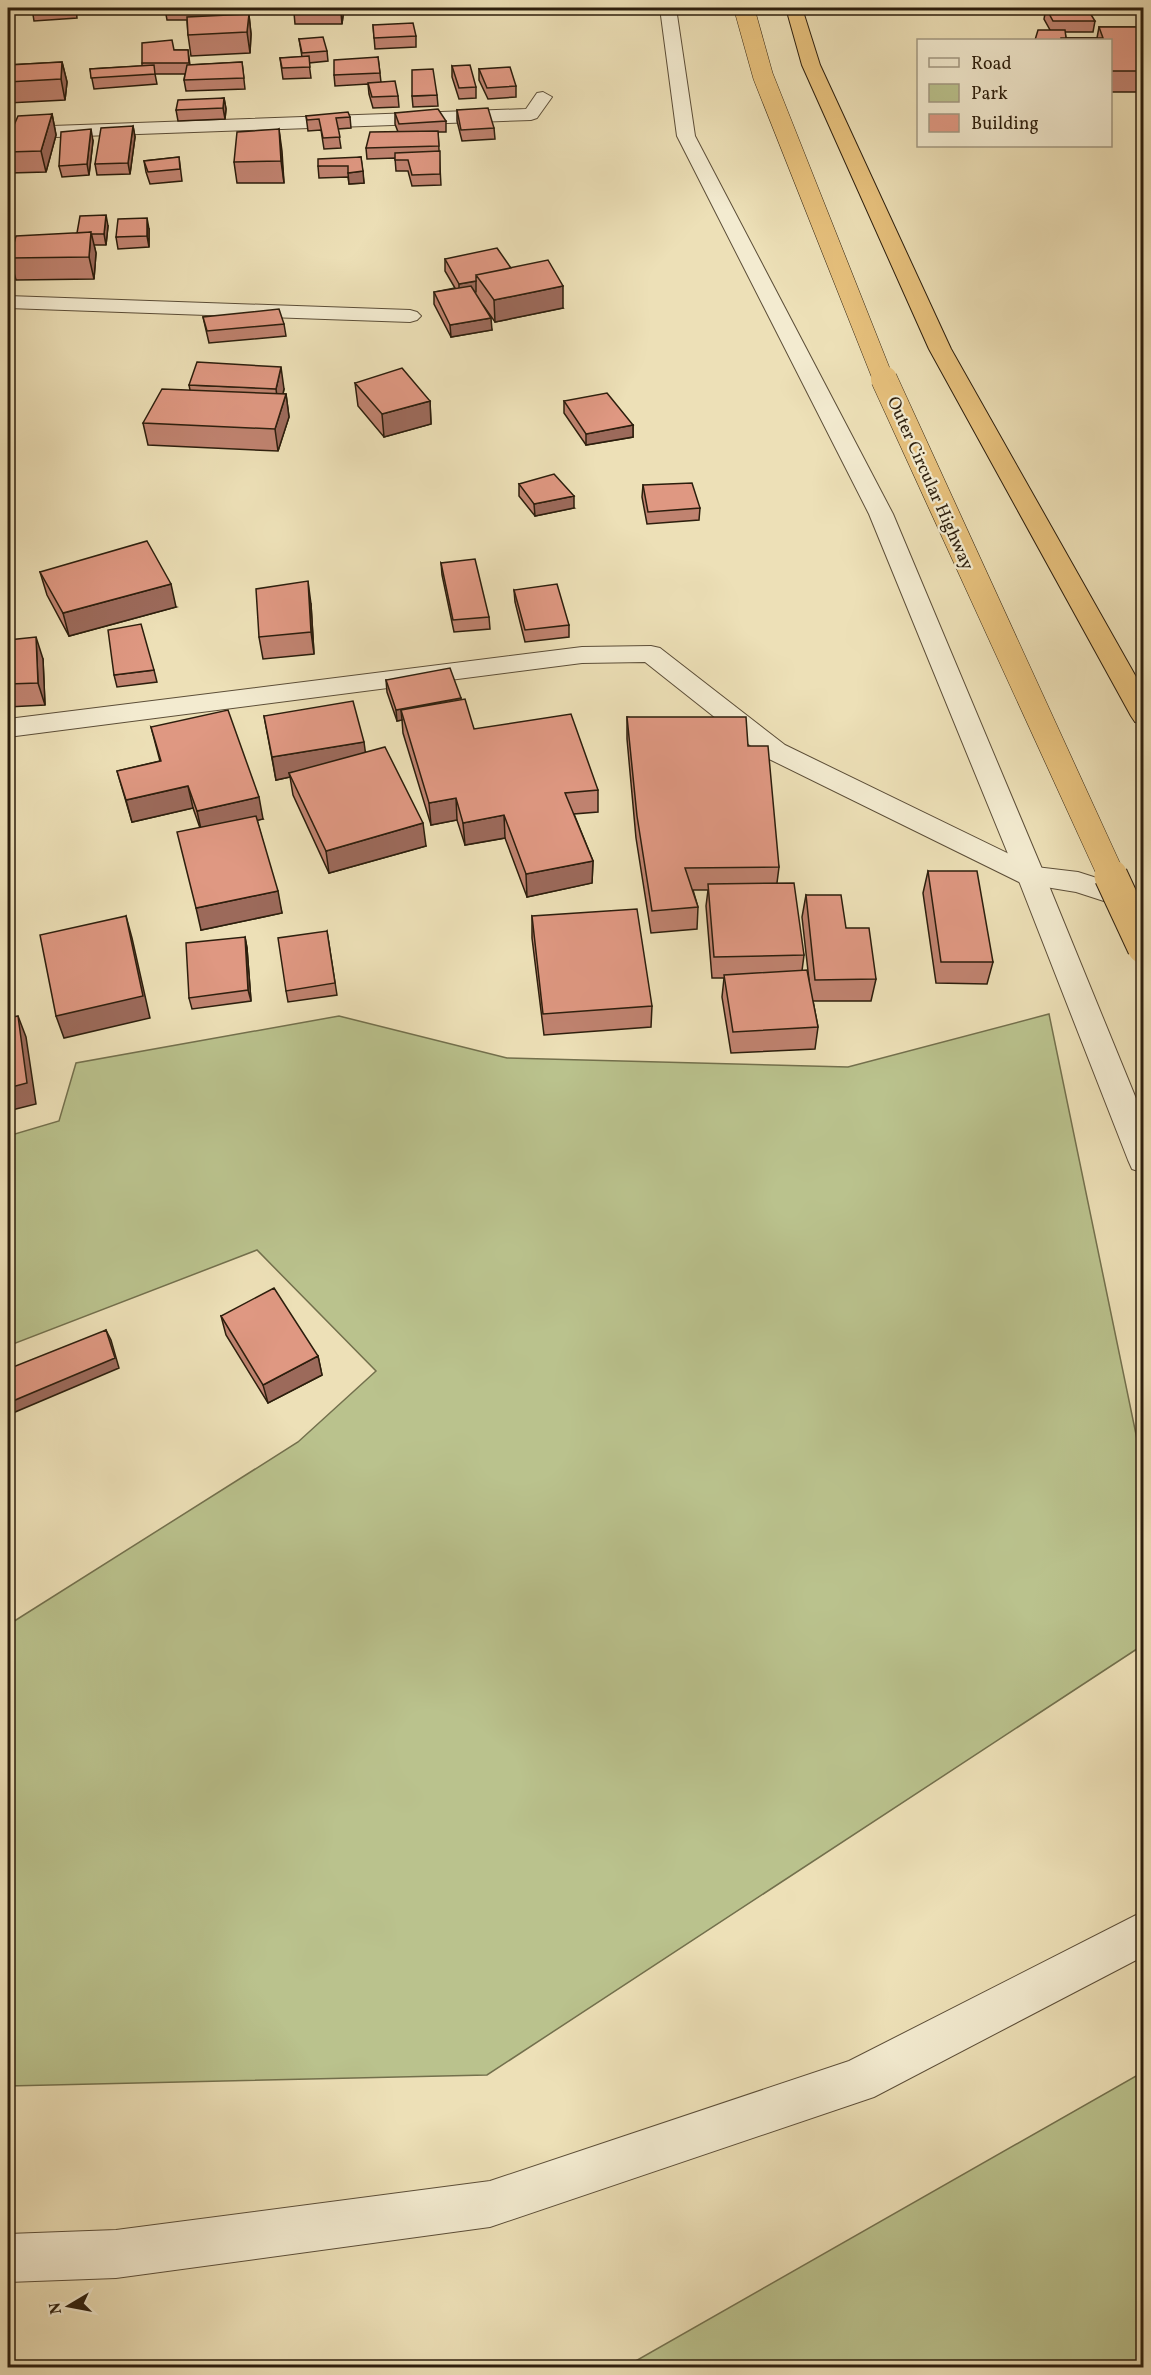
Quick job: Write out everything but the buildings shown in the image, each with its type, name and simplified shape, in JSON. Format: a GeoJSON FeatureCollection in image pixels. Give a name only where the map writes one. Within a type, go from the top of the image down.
{"type":"FeatureCollection","features":[{"type":"Feature","properties":{"kind":"highway","name":"Outer Circular Highway"},"geometry":{"type":"LineString","coordinates":[[744,8],[763,76],[872,354],[1143,947]]}},
{"type":"Feature","properties":{"kind":"highway"},"geometry":{"type":"LineString","coordinates":[[794,8],[811,65],[940,349],[1137,701],[1143,716]]}},
{"type":"Feature","properties":{"kind":"street"},"geometry":{"type":"LineString","coordinates":[[668,8],[686,136],[881,514],[1031,876],[1143,1161]]}},
{"type":"Feature","properties":{"kind":"street"},"geometry":{"type":"LineString","coordinates":[[8,141],[24,133],[531,114],[543,97]]}},
{"type":"Feature","properties":{"kind":"street"},"geometry":{"type":"LineString","coordinates":[[8,302],[410,316]]}},
{"type":"Feature","properties":{"kind":"street"},"geometry":{"type":"LineString","coordinates":[[8,728],[582,655],[651,654],[775,752],[1031,876],[1078,882],[1143,904]]}},
{"type":"Feature","properties":{"kind":"street"},"geometry":{"type":"LineString","coordinates":[[8,2258],[116,2254],[490,2204],[858,2081],[1143,1932]]}},
{"type":"Feature","properties":{"kind":"green space"},"geometry":{"type":"Polygon","coordinates":[[[1049,1014],[1143,1468],[1143,1645],[487,2075],[8,2086],[8,1625],[298,1442],[376,1371],[257,1250],[8,1346],[8,1136],[59,1121],[76,1063],[339,1016],[507,1058],[848,1067],[1049,1014]]]}},
{"type":"Feature","properties":{"kind":"green space"},"geometry":{"type":"Polygon","coordinates":[[[1143,2072],[1143,2367],[625,2367],[1143,2072]]]}}]}
